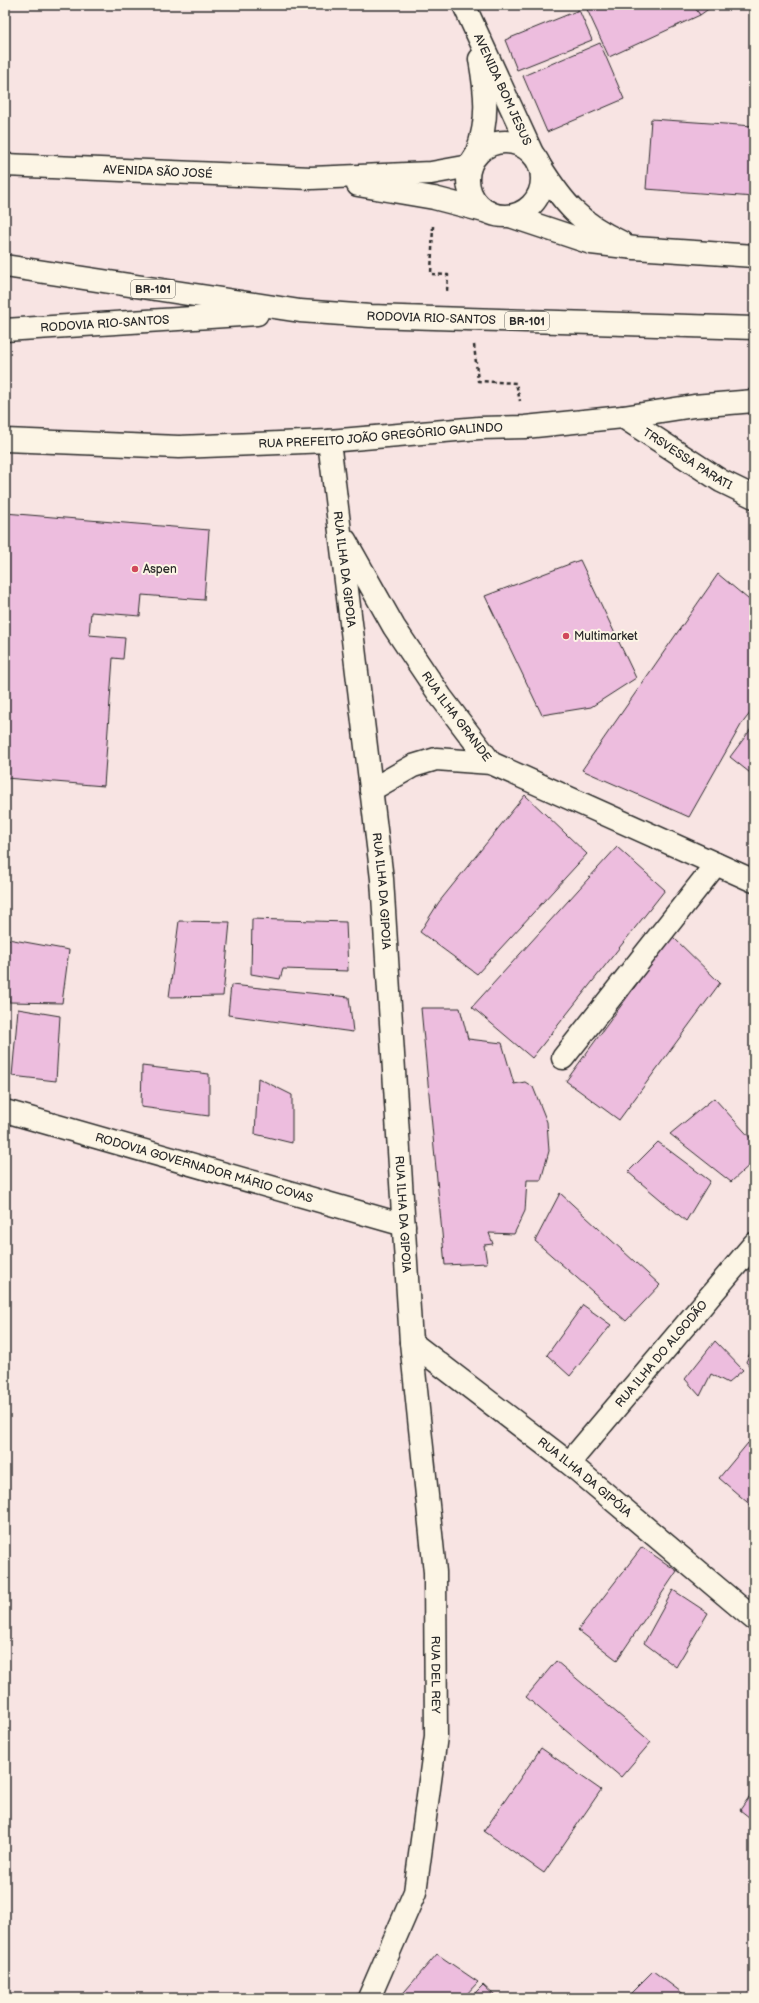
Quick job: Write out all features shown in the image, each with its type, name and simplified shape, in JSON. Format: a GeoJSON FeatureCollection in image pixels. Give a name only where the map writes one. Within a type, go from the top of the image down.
{"type":"FeatureCollection","features":[{"type":"Feature","properties":{"kind":"main road","name":"AVENIDA BOM JESUS"},"geometry":{"type":"LineString","coordinates":[[464,5],[536,160]]}},
{"type":"Feature","properties":{"kind":"main road","name":"AVENIDA BOM JESUS"},"geometry":{"type":"LineString","coordinates":[[473,25],[486,92],[485,122],[474,159]]}},
{"type":"Feature","properties":{"kind":"main road","name":"AVENIDA SÃO JOSÉ"},"geometry":{"type":"LineString","coordinates":[[5,165],[311,178],[431,173],[474,159],[491,144],[502,141],[523,146],[536,160]]}},
{"type":"Feature","properties":{"kind":"main road"},"geometry":{"type":"LineString","coordinates":[[474,159],[467,182],[471,194],[478,204],[488,212]]}},
{"type":"Feature","properties":{"kind":"main road"},"geometry":{"type":"LineString","coordinates":[[510,216],[522,213],[531,206],[538,196],[542,186],[536,160]]}},
{"type":"Feature","properties":{"kind":"main road"},"geometry":{"type":"LineString","coordinates":[[536,160],[558,194],[580,218],[604,234],[635,248]]}},
{"type":"Feature","properties":{"kind":"main road","name":"AVENIDA SÃO JOSÉ"},"geometry":{"type":"LineString","coordinates":[[311,178],[434,198],[510,216],[591,243],[635,248],[754,256]]}},
{"type":"Feature","properties":{"kind":"main road","name":"RODOVIA RIO-SANTOS"},"geometry":{"type":"LineString","coordinates":[[5,266],[300,311],[370,316],[754,328]]}},
{"type":"Feature","properties":{"kind":"main road","name":"RODOVIA RIO-SANTOS"},"geometry":{"type":"LineString","coordinates":[[5,330],[300,311]]}},
{"type":"Feature","properties":{"kind":"main road","name":"RUA PREFEITO JOÃO GREGÓRIO GALINDO"},"geometry":{"type":"LineString","coordinates":[[5,440],[180,447],[329,441],[479,428],[525,427],[623,417],[694,406],[754,401]]}},
{"type":"Feature","properties":{"kind":"main road","name":"TRSVESSA PARATI"},"geometry":{"type":"LineString","coordinates":[[623,417],[721,481],[754,497]]}},
{"type":"Feature","properties":{"kind":"main road","name":"RUA ILHA DA GIPOIA"},"geometry":{"type":"LineString","coordinates":[[329,441],[382,878],[411,1342]]}},
{"type":"Feature","properties":{"kind":"main road","name":"RUA ILHA GRANDE"},"geometry":{"type":"LineString","coordinates":[[338,524],[354,558],[394,627],[442,697],[491,763],[754,881]]}},
{"type":"Feature","properties":{"kind":"main road"},"geometry":{"type":"LineString","coordinates":[[371,790],[413,766],[436,759],[491,763]]}},
{"type":"Feature","properties":{"kind":"main road"},"geometry":{"type":"LineString","coordinates":[[563,1058],[716,864]]}},
{"type":"Feature","properties":{"kind":"main road","name":"RODOVIA GOVERNADOR MÁRIO COVAS"},"geometry":{"type":"LineString","coordinates":[[5,1111],[404,1225]]}},
{"type":"Feature","properties":{"kind":"main road","name":"RUA ILHA DO ALGODÃO"},"geometry":{"type":"LineString","coordinates":[[569,1463],[754,1244]]}},
{"type":"Feature","properties":{"kind":"main road","name":"RUA ILHA DA GIPÓIA"},"geometry":{"type":"LineString","coordinates":[[411,1342],[569,1463],[754,1619]]}},
{"type":"Feature","properties":{"kind":"main road","name":"RUA DEL REY"},"geometry":{"type":"LineString","coordinates":[[369,1998],[415,1892],[436,1736],[435,1572],[411,1342]]}},
{"type":"Feature","properties":{"kind":"building"},"geometry":{"type":"Polygon","coordinates":[[[585,5],[696,5],[700,15],[609,57],[585,5]]]}},
{"type":"Feature","properties":{"kind":"building"},"geometry":{"type":"Polygon","coordinates":[[[693,5],[714,5],[700,15],[693,5]]]}},
{"type":"Feature","properties":{"kind":"building"},"geometry":{"type":"Polygon","coordinates":[[[579,10],[592,40],[517,70],[505,40],[579,10]]]}},
{"type":"Feature","properties":{"kind":"building"},"geometry":{"type":"Polygon","coordinates":[[[600,43],[624,99],[547,132],[523,76],[600,43]]]}},
{"type":"Feature","properties":{"kind":"building"},"geometry":{"type":"Polygon","coordinates":[[[651,119],[754,126],[754,197],[646,189],[651,119]]]}},
{"type":"Feature","properties":{"kind":"building"},"geometry":{"type":"Polygon","coordinates":[[[5,513],[209,530],[204,600],[142,595],[140,616],[91,612],[89,635],[125,638],[123,659],[113,658],[104,786],[5,778],[5,513]]]}},
{"type":"Feature","properties":{"kind":"building"},"geometry":{"type":"Polygon","coordinates":[[[580,560],[636,678],[591,707],[542,715],[485,596],[580,560]]]}},
{"type":"Feature","properties":{"kind":"building"},"geometry":{"type":"Polygon","coordinates":[[[718,574],[754,604],[754,708],[741,725],[689,817],[582,770],[718,574]]]}},
{"type":"Feature","properties":{"kind":"building"},"geometry":{"type":"Polygon","coordinates":[[[754,725],[754,776],[730,757],[754,725]]]}},
{"type":"Feature","properties":{"kind":"building"},"geometry":{"type":"Polygon","coordinates":[[[525,795],[587,854],[477,974],[420,932],[439,902],[525,795]]]}},
{"type":"Feature","properties":{"kind":"building"},"geometry":{"type":"Polygon","coordinates":[[[617,847],[665,890],[532,1058],[472,1007],[617,847]]]}},
{"type":"Feature","properties":{"kind":"building"},"geometry":{"type":"Polygon","coordinates":[[[252,919],[346,922],[348,971],[283,969],[280,979],[251,974],[252,919]]]}},
{"type":"Feature","properties":{"kind":"building"},"geometry":{"type":"Polygon","coordinates":[[[179,921],[230,922],[223,996],[169,997],[179,921]]]}},
{"type":"Feature","properties":{"kind":"building"},"geometry":{"type":"Polygon","coordinates":[[[672,936],[720,983],[619,1120],[566,1081],[672,936]]]}},
{"type":"Feature","properties":{"kind":"building"},"geometry":{"type":"Polygon","coordinates":[[[8,939],[69,950],[62,1003],[9,1002],[8,939]]]}},
{"type":"Feature","properties":{"kind":"building"},"geometry":{"type":"Polygon","coordinates":[[[231,985],[349,997],[353,1032],[228,1015],[231,985]]]}},
{"type":"Feature","properties":{"kind":"building"},"geometry":{"type":"Polygon","coordinates":[[[421,1008],[460,1008],[468,1039],[502,1043],[514,1084],[525,1082],[533,1087],[547,1122],[549,1151],[541,1180],[527,1180],[525,1211],[514,1234],[489,1233],[493,1244],[484,1245],[487,1263],[445,1265],[421,1008]]]}},
{"type":"Feature","properties":{"kind":"building"},"geometry":{"type":"Polygon","coordinates":[[[18,1009],[60,1016],[56,1081],[12,1076],[18,1009]]]}},
{"type":"Feature","properties":{"kind":"building"},"geometry":{"type":"Polygon","coordinates":[[[142,1066],[209,1074],[209,1116],[141,1107],[142,1066]]]}},
{"type":"Feature","properties":{"kind":"building"},"geometry":{"type":"Polygon","coordinates":[[[258,1078],[292,1095],[292,1143],[255,1134],[258,1078]]]}},
{"type":"Feature","properties":{"kind":"building"},"geometry":{"type":"Polygon","coordinates":[[[714,1098],[754,1142],[754,1161],[731,1182],[670,1134],[714,1098]]]}},
{"type":"Feature","properties":{"kind":"building"},"geometry":{"type":"Polygon","coordinates":[[[658,1142],[710,1181],[686,1221],[628,1172],[658,1142]]]}},
{"type":"Feature","properties":{"kind":"building"},"geometry":{"type":"Polygon","coordinates":[[[560,1193],[660,1285],[626,1321],[535,1241],[560,1193]]]}},
{"type":"Feature","properties":{"kind":"building"},"geometry":{"type":"Polygon","coordinates":[[[583,1305],[611,1325],[570,1376],[547,1355],[583,1305]]]}},
{"type":"Feature","properties":{"kind":"building"},"geometry":{"type":"Polygon","coordinates":[[[715,1341],[743,1370],[728,1383],[711,1374],[700,1396],[685,1379],[715,1341]]]}},
{"type":"Feature","properties":{"kind":"building"},"geometry":{"type":"Polygon","coordinates":[[[754,1344],[754,1371],[746,1362],[754,1344]]]}},
{"type":"Feature","properties":{"kind":"building"},"geometry":{"type":"Polygon","coordinates":[[[748,1443],[754,1448],[754,1508],[719,1478],[748,1443]]]}},
{"type":"Feature","properties":{"kind":"building"},"geometry":{"type":"Polygon","coordinates":[[[642,1547],[677,1571],[617,1660],[578,1630],[642,1547]]]}},
{"type":"Feature","properties":{"kind":"building"},"geometry":{"type":"Polygon","coordinates":[[[673,1590],[708,1613],[676,1667],[644,1643],[673,1590]]]}},
{"type":"Feature","properties":{"kind":"building"},"geometry":{"type":"Polygon","coordinates":[[[556,1661],[651,1742],[621,1777],[526,1697],[556,1661]]]}},
{"type":"Feature","properties":{"kind":"building"},"geometry":{"type":"Polygon","coordinates":[[[541,1748],[601,1790],[544,1873],[484,1831],[541,1748]]]}},
{"type":"Feature","properties":{"kind":"building"},"geometry":{"type":"Polygon","coordinates":[[[754,1790],[754,1821],[740,1810],[754,1790]]]}},
{"type":"Feature","properties":{"kind":"building"},"geometry":{"type":"Polygon","coordinates":[[[437,1954],[478,1982],[463,1998],[399,1998],[437,1954]]]}},
{"type":"Feature","properties":{"kind":"building"},"geometry":{"type":"Polygon","coordinates":[[[653,1971],[689,1998],[626,1998],[653,1971]]]}},
{"type":"Feature","properties":{"kind":"building"},"geometry":{"type":"Polygon","coordinates":[[[483,1985],[497,1998],[470,1998],[483,1985]]]}},
{"type":"Feature","properties":{"kind":"place","name":"Aspen"},"geometry":{"type":"Point","coordinates":[135,569]}},
{"type":"Feature","properties":{"kind":"place","name":"Multimarket"},"geometry":{"type":"Point","coordinates":[566,636]}}]}
